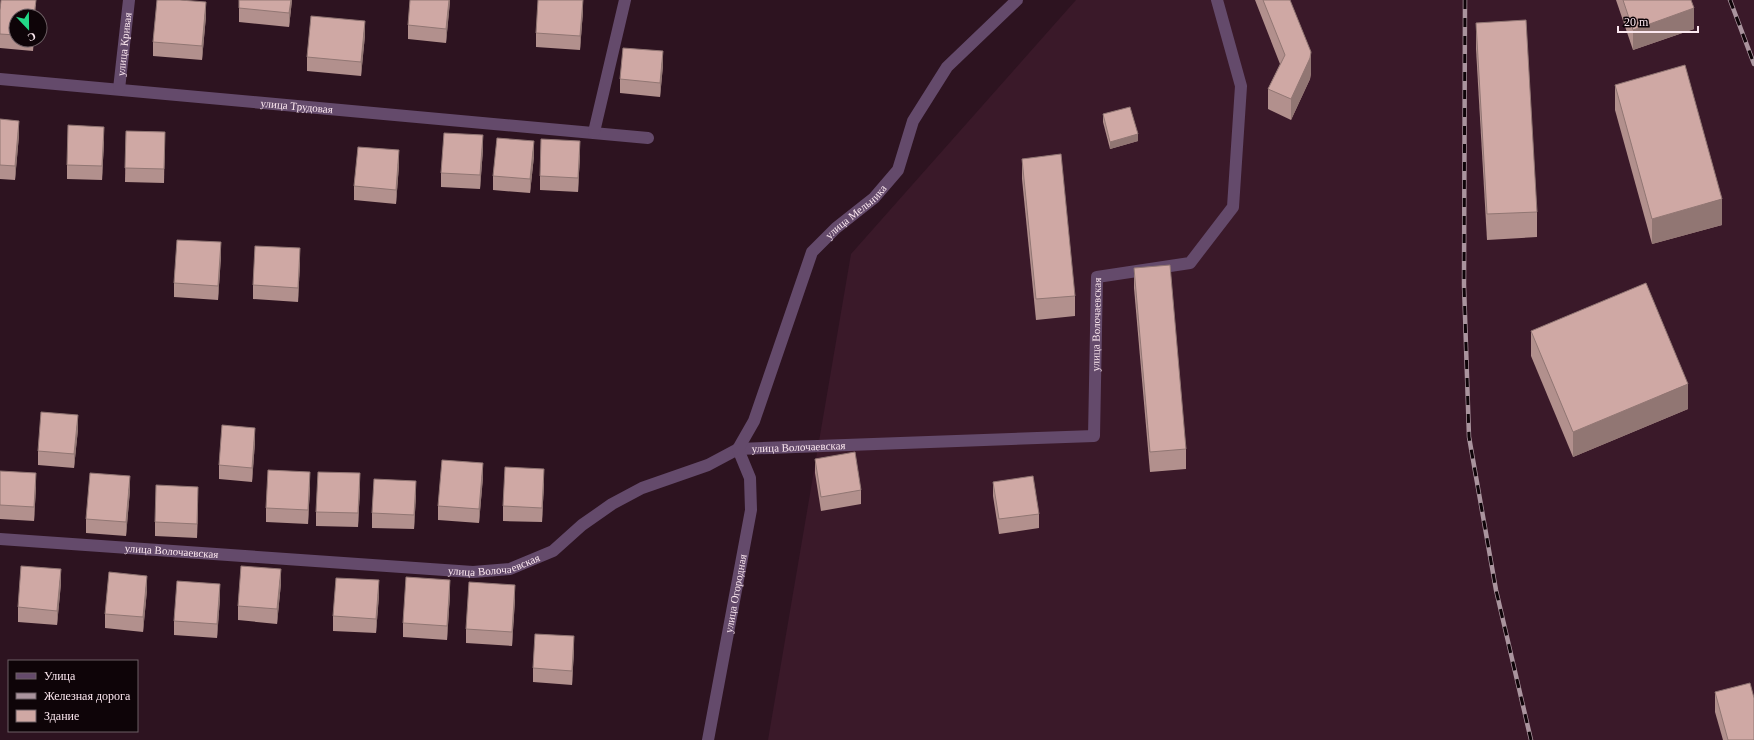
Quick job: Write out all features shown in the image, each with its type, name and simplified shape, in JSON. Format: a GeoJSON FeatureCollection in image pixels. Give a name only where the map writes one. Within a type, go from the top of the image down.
{"type":"FeatureCollection","features":[{"type":"Feature","properties":{"kind":"street","name":"улица Кривая"},"geometry":{"type":"LineString","coordinates":[[119,89],[128,0]]}},
{"type":"Feature","properties":{"kind":"street"},"geometry":{"type":"LineString","coordinates":[[594,132],[625,0]]}},
{"type":"Feature","properties":{"kind":"street","name":"улица Мельника"},"geometry":{"type":"LineString","coordinates":[[738,449],[754,421],[812,252],[836,228],[874,198],[898,170],[913,121],[947,67],[1017,0]]}},
{"type":"Feature","properties":{"kind":"street","name":"улица Волочаевская"},"geometry":{"type":"LineString","coordinates":[[0,539],[473,572],[510,569],[553,551],[582,525],[612,504],[642,488],[708,465],[738,449],[1094,436],[1097,277],[1190,264],[1233,207],[1241,86],[1217,0]]}},
{"type":"Feature","properties":{"kind":"street","name":"улица Трудовая"},"geometry":{"type":"LineString","coordinates":[[0,80],[119,89],[648,138]]}},
{"type":"Feature","properties":{"kind":"street","name":"улица Огородная"},"geometry":{"type":"LineString","coordinates":[[708,740],[751,510],[750,478],[738,449]]}},
{"type":"Feature","properties":{"kind":"shaded area"},"geometry":{"type":"Polygon","coordinates":[[[1076,0],[1754,0],[1754,740],[768,740],[851,254],[1076,0]]]}},
{"type":"Feature","properties":{"kind":"building"},"geometry":{"type":"Polygon","coordinates":[[[1,0],[36,0],[35,8],[8,8],[8,34],[0,34],[1,0]]]}},
{"type":"Feature","properties":{"kind":"building"},"geometry":{"type":"Polygon","coordinates":[[[157,0],[206,2],[202,46],[153,42],[157,0]]]}},
{"type":"Feature","properties":{"kind":"building"},"geometry":{"type":"Polygon","coordinates":[[[239,0],[291,0],[289,13],[239,8],[239,0]]]}},
{"type":"Feature","properties":{"kind":"building"},"geometry":{"type":"Polygon","coordinates":[[[410,0],[449,0],[446,29],[408,25],[410,0]]]}},
{"type":"Feature","properties":{"kind":"building"},"geometry":{"type":"Polygon","coordinates":[[[538,0],[583,0],[580,36],[536,33],[538,0]]]}},
{"type":"Feature","properties":{"kind":"building"},"geometry":{"type":"Polygon","coordinates":[[[1263,0],[1290,0],[1311,52],[1310,58],[1291,99],[1268,89],[1285,55],[1263,0]]]}},
{"type":"Feature","properties":{"kind":"building"},"geometry":{"type":"Polygon","coordinates":[[[1623,0],[1691,0],[1694,8],[1633,30],[1623,0]]]}},
{"type":"Feature","properties":{"kind":"building"},"geometry":{"type":"Polygon","coordinates":[[[311,16],[365,21],[361,62],[307,57],[311,16]]]}},
{"type":"Feature","properties":{"kind":"building"},"geometry":{"type":"Polygon","coordinates":[[[1526,20],[1537,212],[1487,214],[1476,23],[1526,20]]]}},
{"type":"Feature","properties":{"kind":"building"},"geometry":{"type":"Polygon","coordinates":[[[623,48],[663,51],[660,83],[620,79],[623,48]]]}},
{"type":"Feature","properties":{"kind":"building"},"geometry":{"type":"Polygon","coordinates":[[[1685,65],[1722,199],[1652,219],[1615,85],[1685,65]]]}},
{"type":"Feature","properties":{"kind":"building"},"geometry":{"type":"Polygon","coordinates":[[[1130,107],[1138,134],[1110,142],[1103,114],[1130,107]]]}},
{"type":"Feature","properties":{"kind":"building"},"geometry":{"type":"Polygon","coordinates":[[[0,119],[19,121],[15,166],[0,165],[0,119]]]}},
{"type":"Feature","properties":{"kind":"building"},"geometry":{"type":"Polygon","coordinates":[[[68,125],[104,127],[102,166],[67,165],[68,125]]]}},
{"type":"Feature","properties":{"kind":"building"},"geometry":{"type":"Polygon","coordinates":[[[126,131],[165,132],[164,169],[125,168],[126,131]]]}},
{"type":"Feature","properties":{"kind":"building"},"geometry":{"type":"Polygon","coordinates":[[[444,133],[483,135],[480,175],[441,173],[444,133]]]}},
{"type":"Feature","properties":{"kind":"building"},"geometry":{"type":"Polygon","coordinates":[[[497,138],[534,141],[530,179],[493,176],[497,138]]]}},
{"type":"Feature","properties":{"kind":"building"},"geometry":{"type":"Polygon","coordinates":[[[541,139],[580,141],[578,178],[540,176],[541,139]]]}},
{"type":"Feature","properties":{"kind":"building"},"geometry":{"type":"Polygon","coordinates":[[[358,147],[399,150],[396,190],[354,186],[358,147]]]}},
{"type":"Feature","properties":{"kind":"building"},"geometry":{"type":"Polygon","coordinates":[[[1061,154],[1075,296],[1036,299],[1022,159],[1061,154]]]}},
{"type":"Feature","properties":{"kind":"building"},"geometry":{"type":"Polygon","coordinates":[[[177,240],[221,242],[218,286],[174,283],[177,240]]]}},
{"type":"Feature","properties":{"kind":"building"},"geometry":{"type":"Polygon","coordinates":[[[255,246],[300,248],[298,288],[253,285],[255,246]]]}},
{"type":"Feature","properties":{"kind":"building"},"geometry":{"type":"Polygon","coordinates":[[[1170,265],[1186,449],[1150,452],[1134,268],[1170,265]]]}},
{"type":"Feature","properties":{"kind":"building"},"geometry":{"type":"Polygon","coordinates":[[[1646,283],[1688,384],[1573,432],[1531,331],[1646,283]]]}},
{"type":"Feature","properties":{"kind":"building"},"geometry":{"type":"Polygon","coordinates":[[[41,412],[78,415],[74,454],[38,451],[41,412]]]}},
{"type":"Feature","properties":{"kind":"building"},"geometry":{"type":"Polygon","coordinates":[[[222,425],[255,428],[252,468],[219,465],[222,425]]]}},
{"type":"Feature","properties":{"kind":"building"},"geometry":{"type":"Polygon","coordinates":[[[855,452],[861,490],[821,497],[815,459],[855,452]]]}},
{"type":"Feature","properties":{"kind":"building"},"geometry":{"type":"Polygon","coordinates":[[[442,460],[483,463],[479,509],[438,506],[442,460]]]}},
{"type":"Feature","properties":{"kind":"building"},"geometry":{"type":"Polygon","coordinates":[[[505,467],[544,469],[542,508],[503,506],[505,467]]]}},
{"type":"Feature","properties":{"kind":"building"},"geometry":{"type":"Polygon","coordinates":[[[268,470],[310,472],[308,510],[266,508],[268,470]]]}},
{"type":"Feature","properties":{"kind":"building"},"geometry":{"type":"Polygon","coordinates":[[[0,471],[36,473],[34,507],[0,505],[0,471]]]}},
{"type":"Feature","properties":{"kind":"building"},"geometry":{"type":"Polygon","coordinates":[[[318,472],[360,473],[358,513],[316,512],[318,472]]]}},
{"type":"Feature","properties":{"kind":"building"},"geometry":{"type":"Polygon","coordinates":[[[90,473],[130,476],[126,522],[86,519],[90,473]]]}},
{"type":"Feature","properties":{"kind":"building"},"geometry":{"type":"Polygon","coordinates":[[[1033,476],[1039,514],[999,519],[993,482],[1033,476]]]}},
{"type":"Feature","properties":{"kind":"building"},"geometry":{"type":"Polygon","coordinates":[[[374,479],[416,481],[414,515],[372,513],[374,479]]]}},
{"type":"Feature","properties":{"kind":"building"},"geometry":{"type":"Polygon","coordinates":[[[156,485],[198,487],[197,524],[155,522],[156,485]]]}},
{"type":"Feature","properties":{"kind":"building"},"geometry":{"type":"Polygon","coordinates":[[[21,566],[61,569],[57,611],[18,607],[21,566]]]}},
{"type":"Feature","properties":{"kind":"building"},"geometry":{"type":"Polygon","coordinates":[[[241,566],[281,569],[277,609],[238,606],[241,566]]]}},
{"type":"Feature","properties":{"kind":"building"},"geometry":{"type":"Polygon","coordinates":[[[109,572],[147,576],[143,617],[105,614],[109,572]]]}},
{"type":"Feature","properties":{"kind":"building"},"geometry":{"type":"Polygon","coordinates":[[[406,577],[450,580],[447,626],[403,623],[406,577]]]}},
{"type":"Feature","properties":{"kind":"building"},"geometry":{"type":"Polygon","coordinates":[[[336,578],[379,580],[376,619],[333,616],[336,578]]]}},
{"type":"Feature","properties":{"kind":"building"},"geometry":{"type":"Polygon","coordinates":[[[177,581],[220,584],[217,624],[174,621],[177,581]]]}},
{"type":"Feature","properties":{"kind":"building"},"geometry":{"type":"Polygon","coordinates":[[[469,582],[515,585],[512,632],[466,629],[469,582]]]}},
{"type":"Feature","properties":{"kind":"building"},"geometry":{"type":"Polygon","coordinates":[[[535,634],[574,636],[572,671],[533,668],[535,634]]]}},
{"type":"Feature","properties":{"kind":"building"},"geometry":{"type":"Polygon","coordinates":[[[1750,683],[1754,698],[1754,740],[1728,740],[1715,692],[1750,683]]]}},
{"type":"Feature","properties":{"kind":"railway"},"geometry":{"type":"LineString","coordinates":[[1465,0],[1464,285],[1469,437],[1496,590],[1531,740]]}},
{"type":"Feature","properties":{"kind":"railway"},"geometry":{"type":"LineString","coordinates":[[1730,0],[1754,64]]}}]}
